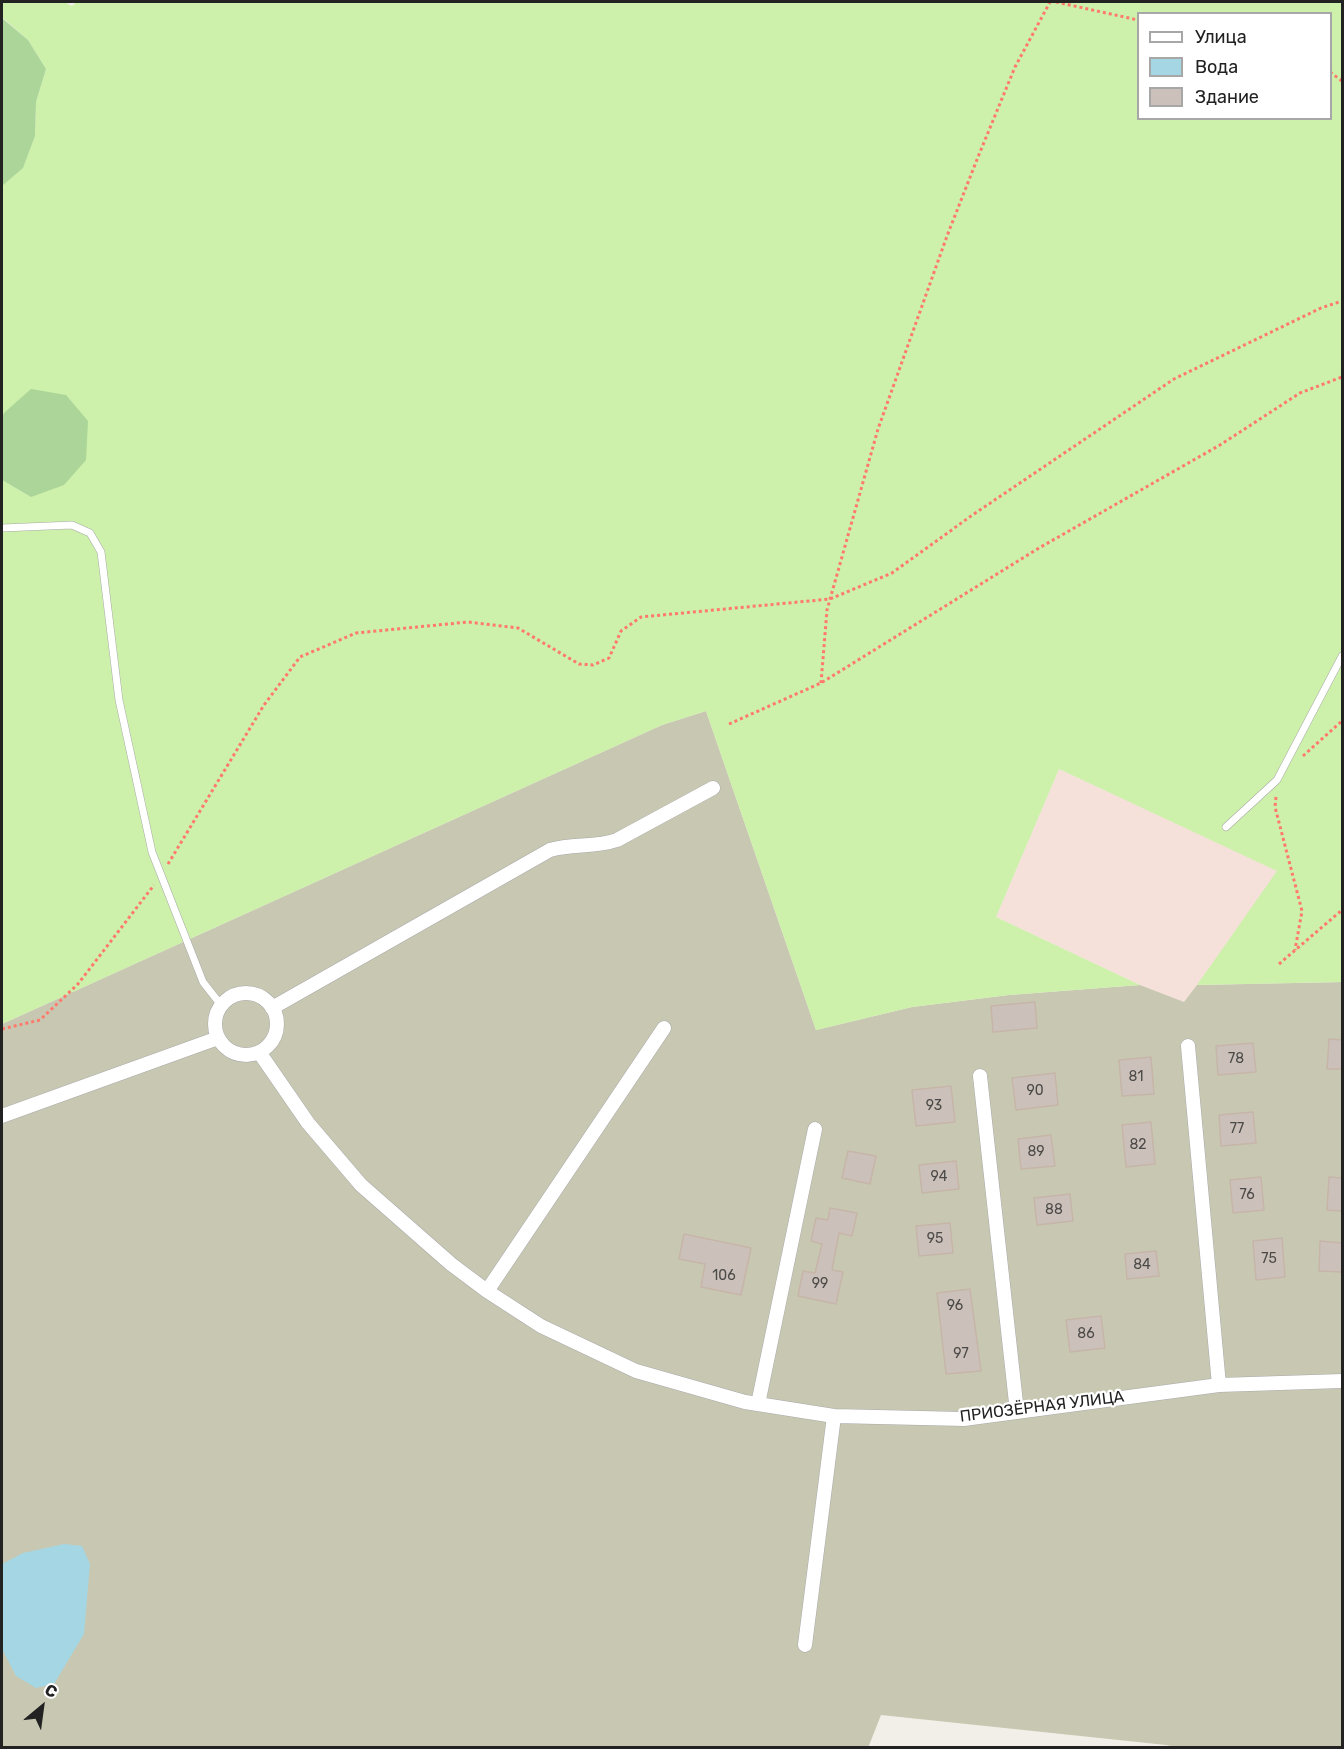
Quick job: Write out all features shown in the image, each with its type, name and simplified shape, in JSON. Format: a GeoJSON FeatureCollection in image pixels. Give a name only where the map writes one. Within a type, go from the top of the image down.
{"type":"FeatureCollection","features":[{"type":"Feature","properties":{"kind":"street"},"geometry":{"type":"LineString","coordinates":[[272,1008],[550,850],[566,846],[602,846],[713,788]]}},
{"type":"Feature","properties":{"kind":"street"},"geometry":{"type":"LineString","coordinates":[[252,994],[267,1002],[272,1008],[275,1016],[275,1033],[266,1047],[259,1052],[251,1055],[236,1053],[228,1050],[218,1038],[215,1021],[221,1005],[235,995],[252,994]]}},
{"type":"Feature","properties":{"kind":"street"},"geometry":{"type":"LineString","coordinates":[[487,1291],[664,1028]]}},
{"type":"Feature","properties":{"kind":"street"},"geometry":{"type":"LineString","coordinates":[[2,1116],[218,1038]]}},
{"type":"Feature","properties":{"kind":"street"},"geometry":{"type":"LineString","coordinates":[[1188,1046],[1219,1385]]}},
{"type":"Feature","properties":{"kind":"street","name":"ПРИОЗЁРНАЯ УЛИЦА"},"geometry":{"type":"LineString","coordinates":[[259,1052],[308,1123],[361,1185],[451,1264],[487,1291],[541,1326],[636,1371],[745,1402],[834,1416],[964,1419],[1219,1385],[1342,1381]]}},
{"type":"Feature","properties":{"kind":"street"},"geometry":{"type":"LineString","coordinates":[[980,1076],[1017,1412]]}},
{"type":"Feature","properties":{"kind":"street"},"geometry":{"type":"LineString","coordinates":[[758,1404],[815,1129]]}},
{"type":"Feature","properties":{"kind":"street"},"geometry":{"type":"LineString","coordinates":[[805,1645],[834,1416]]}},
{"type":"Feature","properties":{"kind":"lane"},"geometry":{"type":"LineString","coordinates":[[2,528],[72,525],[90,533],[102,552],[119,700],[152,852],[203,982],[221,1005]]}},
{"type":"Feature","properties":{"kind":"lane"},"geometry":{"type":"LineString","coordinates":[[1226,827],[1277,780],[1342,656]]}},
{"type":"Feature","properties":{"kind":"path"},"geometry":{"type":"LineString","coordinates":[[821,683],[827,610],[878,429],[947,236],[1015,67],[1050,2]]}},
{"type":"Feature","properties":{"kind":"path"},"geometry":{"type":"LineString","coordinates":[[1056,2],[1137,20]]}},
{"type":"Feature","properties":{"kind":"path"},"geometry":{"type":"LineString","coordinates":[[2,1029],[40,1020],[78,984],[161,875],[264,705],[300,657],[356,633],[468,622],[518,628],[579,664],[593,665],[609,658],[621,631],[641,617],[830,599],[892,573],[971,516],[1174,379],[1321,308],[1342,301]]}},
{"type":"Feature","properties":{"kind":"path"},"geometry":{"type":"LineString","coordinates":[[729,724],[821,683],[1039,548],[1220,445],[1300,393],[1342,377]]}},
{"type":"Feature","properties":{"kind":"path"},"geometry":{"type":"LineString","coordinates":[[1302,758],[1342,721]]}},
{"type":"Feature","properties":{"kind":"path"},"geometry":{"type":"LineString","coordinates":[[1277,780],[1275,807],[1302,911],[1295,950]]}},
{"type":"Feature","properties":{"kind":"path"},"geometry":{"type":"LineString","coordinates":[[1279,964],[1342,910]]}},
{"type":"Feature","properties":{"kind":"shaded area"},"geometry":{"type":"Polygon","coordinates":[[[706,711],[816,1030],[912,1007],[1009,995],[1140,985],[1184,1002],[1197,985],[1342,982],[1342,1747],[1175,1747],[881,1715],[868,1748],[2,1747],[2,1024],[662,725],[706,711]]]}},
{"type":"Feature","properties":{"kind":"shaded area"},"geometry":{"type":"Polygon","coordinates":[[[1059,769],[1278,871],[1185,1003],[1140,985],[996,917],[1059,769]]]}},
{"type":"Feature","properties":{"kind":"green space"},"geometry":{"type":"Polygon","coordinates":[[[2,2],[64,2],[72,6],[77,2],[1342,2],[1342,982],[1197,985],[1277,871],[1059,769],[996,917],[1140,985],[1009,995],[912,1007],[816,1030],[706,711],[662,725],[2,1024],[2,480],[31,497],[4,413],[2,418],[2,186],[23,167],[35,136],[36,102],[46,69],[28,40],[2,17],[2,2]]]}},
{"type":"Feature","properties":{"kind":"green space"},"geometry":{"type":"Polygon","coordinates":[[[2,18],[28,40],[46,69],[36,102],[35,136],[23,168],[2,186],[2,18]]]}},
{"type":"Feature","properties":{"kind":"green space"},"geometry":{"type":"Polygon","coordinates":[[[31,389],[66,395],[88,421],[86,460],[64,485],[31,497],[2,480],[2,418],[4,413],[31,389]]]}},
{"type":"Feature","properties":{"kind":"water"},"geometry":{"type":"Polygon","coordinates":[[[64,1544],[82,1546],[90,1564],[84,1634],[54,1684],[36,1688],[16,1676],[2,1649],[2,1564],[23,1553],[64,1544]]]}},
{"type":"Feature","properties":{"kind":"building"},"geometry":{"type":"Polygon","coordinates":[[[1035,1002],[1037,1028],[993,1032],[991,1006],[1035,1002]]]}},
{"type":"Feature","properties":{"kind":"building"},"geometry":{"type":"Polygon","coordinates":[[[1329,1039],[1342,1040],[1342,1069],[1327,1069],[1329,1039]]]}},
{"type":"Feature","properties":{"kind":"building"},"geometry":{"type":"Polygon","coordinates":[[[1253,1043],[1256,1072],[1218,1075],[1216,1046],[1253,1043]]]}},
{"type":"Feature","properties":{"kind":"building"},"geometry":{"type":"Polygon","coordinates":[[[1151,1057],[1154,1094],[1122,1096],[1119,1060],[1151,1057]]]}},
{"type":"Feature","properties":{"kind":"building"},"geometry":{"type":"Polygon","coordinates":[[[1055,1073],[1058,1105],[1016,1110],[1012,1078],[1055,1073]]]}},
{"type":"Feature","properties":{"kind":"building"},"geometry":{"type":"Polygon","coordinates":[[[951,1086],[955,1122],[916,1126],[912,1090],[951,1086]]]}},
{"type":"Feature","properties":{"kind":"building"},"geometry":{"type":"Polygon","coordinates":[[[1253,1112],[1256,1143],[1221,1146],[1219,1115],[1253,1112]]]}},
{"type":"Feature","properties":{"kind":"building"},"geometry":{"type":"Polygon","coordinates":[[[1151,1122],[1155,1164],[1126,1167],[1122,1125],[1151,1122]]]}},
{"type":"Feature","properties":{"kind":"building"},"geometry":{"type":"Polygon","coordinates":[[[1051,1135],[1055,1166],[1021,1169],[1018,1139],[1051,1135]]]}},
{"type":"Feature","properties":{"kind":"building"},"geometry":{"type":"Polygon","coordinates":[[[848,1151],[876,1156],[870,1184],[842,1178],[848,1151]]]}},
{"type":"Feature","properties":{"kind":"building"},"geometry":{"type":"Polygon","coordinates":[[[956,1161],[959,1189],[922,1193],[919,1165],[956,1161]]]}},
{"type":"Feature","properties":{"kind":"building"},"geometry":{"type":"Polygon","coordinates":[[[1261,1177],[1264,1210],[1233,1213],[1230,1180],[1261,1177]]]}},
{"type":"Feature","properties":{"kind":"building"},"geometry":{"type":"Polygon","coordinates":[[[1329,1177],[1342,1178],[1342,1211],[1327,1210],[1329,1177]]]}},
{"type":"Feature","properties":{"kind":"building"},"geometry":{"type":"Polygon","coordinates":[[[1070,1194],[1073,1221],[1037,1225],[1034,1198],[1070,1194]]]}},
{"type":"Feature","properties":{"kind":"building"},"geometry":{"type":"Polygon","coordinates":[[[830,1208],[857,1213],[852,1236],[839,1233],[832,1270],[843,1272],[836,1304],[798,1296],[803,1271],[815,1273],[822,1244],[811,1241],[816,1218],[828,1220],[830,1208]]]}},
{"type":"Feature","properties":{"kind":"building"},"geometry":{"type":"Polygon","coordinates":[[[950,1223],[953,1253],[919,1256],[916,1226],[950,1223]]]}},
{"type":"Feature","properties":{"kind":"building"},"geometry":{"type":"Polygon","coordinates":[[[684,1234],[751,1248],[741,1295],[701,1287],[705,1264],[679,1259],[684,1234]]]}},
{"type":"Feature","properties":{"kind":"building"},"geometry":{"type":"Polygon","coordinates":[[[1282,1238],[1285,1277],[1256,1280],[1253,1241],[1282,1238]]]}},
{"type":"Feature","properties":{"kind":"building"},"geometry":{"type":"Polygon","coordinates":[[[1320,1241],[1342,1243],[1342,1272],[1319,1271],[1320,1241]]]}},
{"type":"Feature","properties":{"kind":"building"},"geometry":{"type":"Polygon","coordinates":[[[1156,1251],[1159,1276],[1127,1279],[1125,1254],[1156,1251]]]}},
{"type":"Feature","properties":{"kind":"building"},"geometry":{"type":"Polygon","coordinates":[[[970,1289],[981,1371],[946,1374],[937,1293],[970,1289]]]}},
{"type":"Feature","properties":{"kind":"building"},"geometry":{"type":"Polygon","coordinates":[[[1101,1316],[1105,1348],[1070,1352],[1066,1320],[1101,1316]]]}}]}
